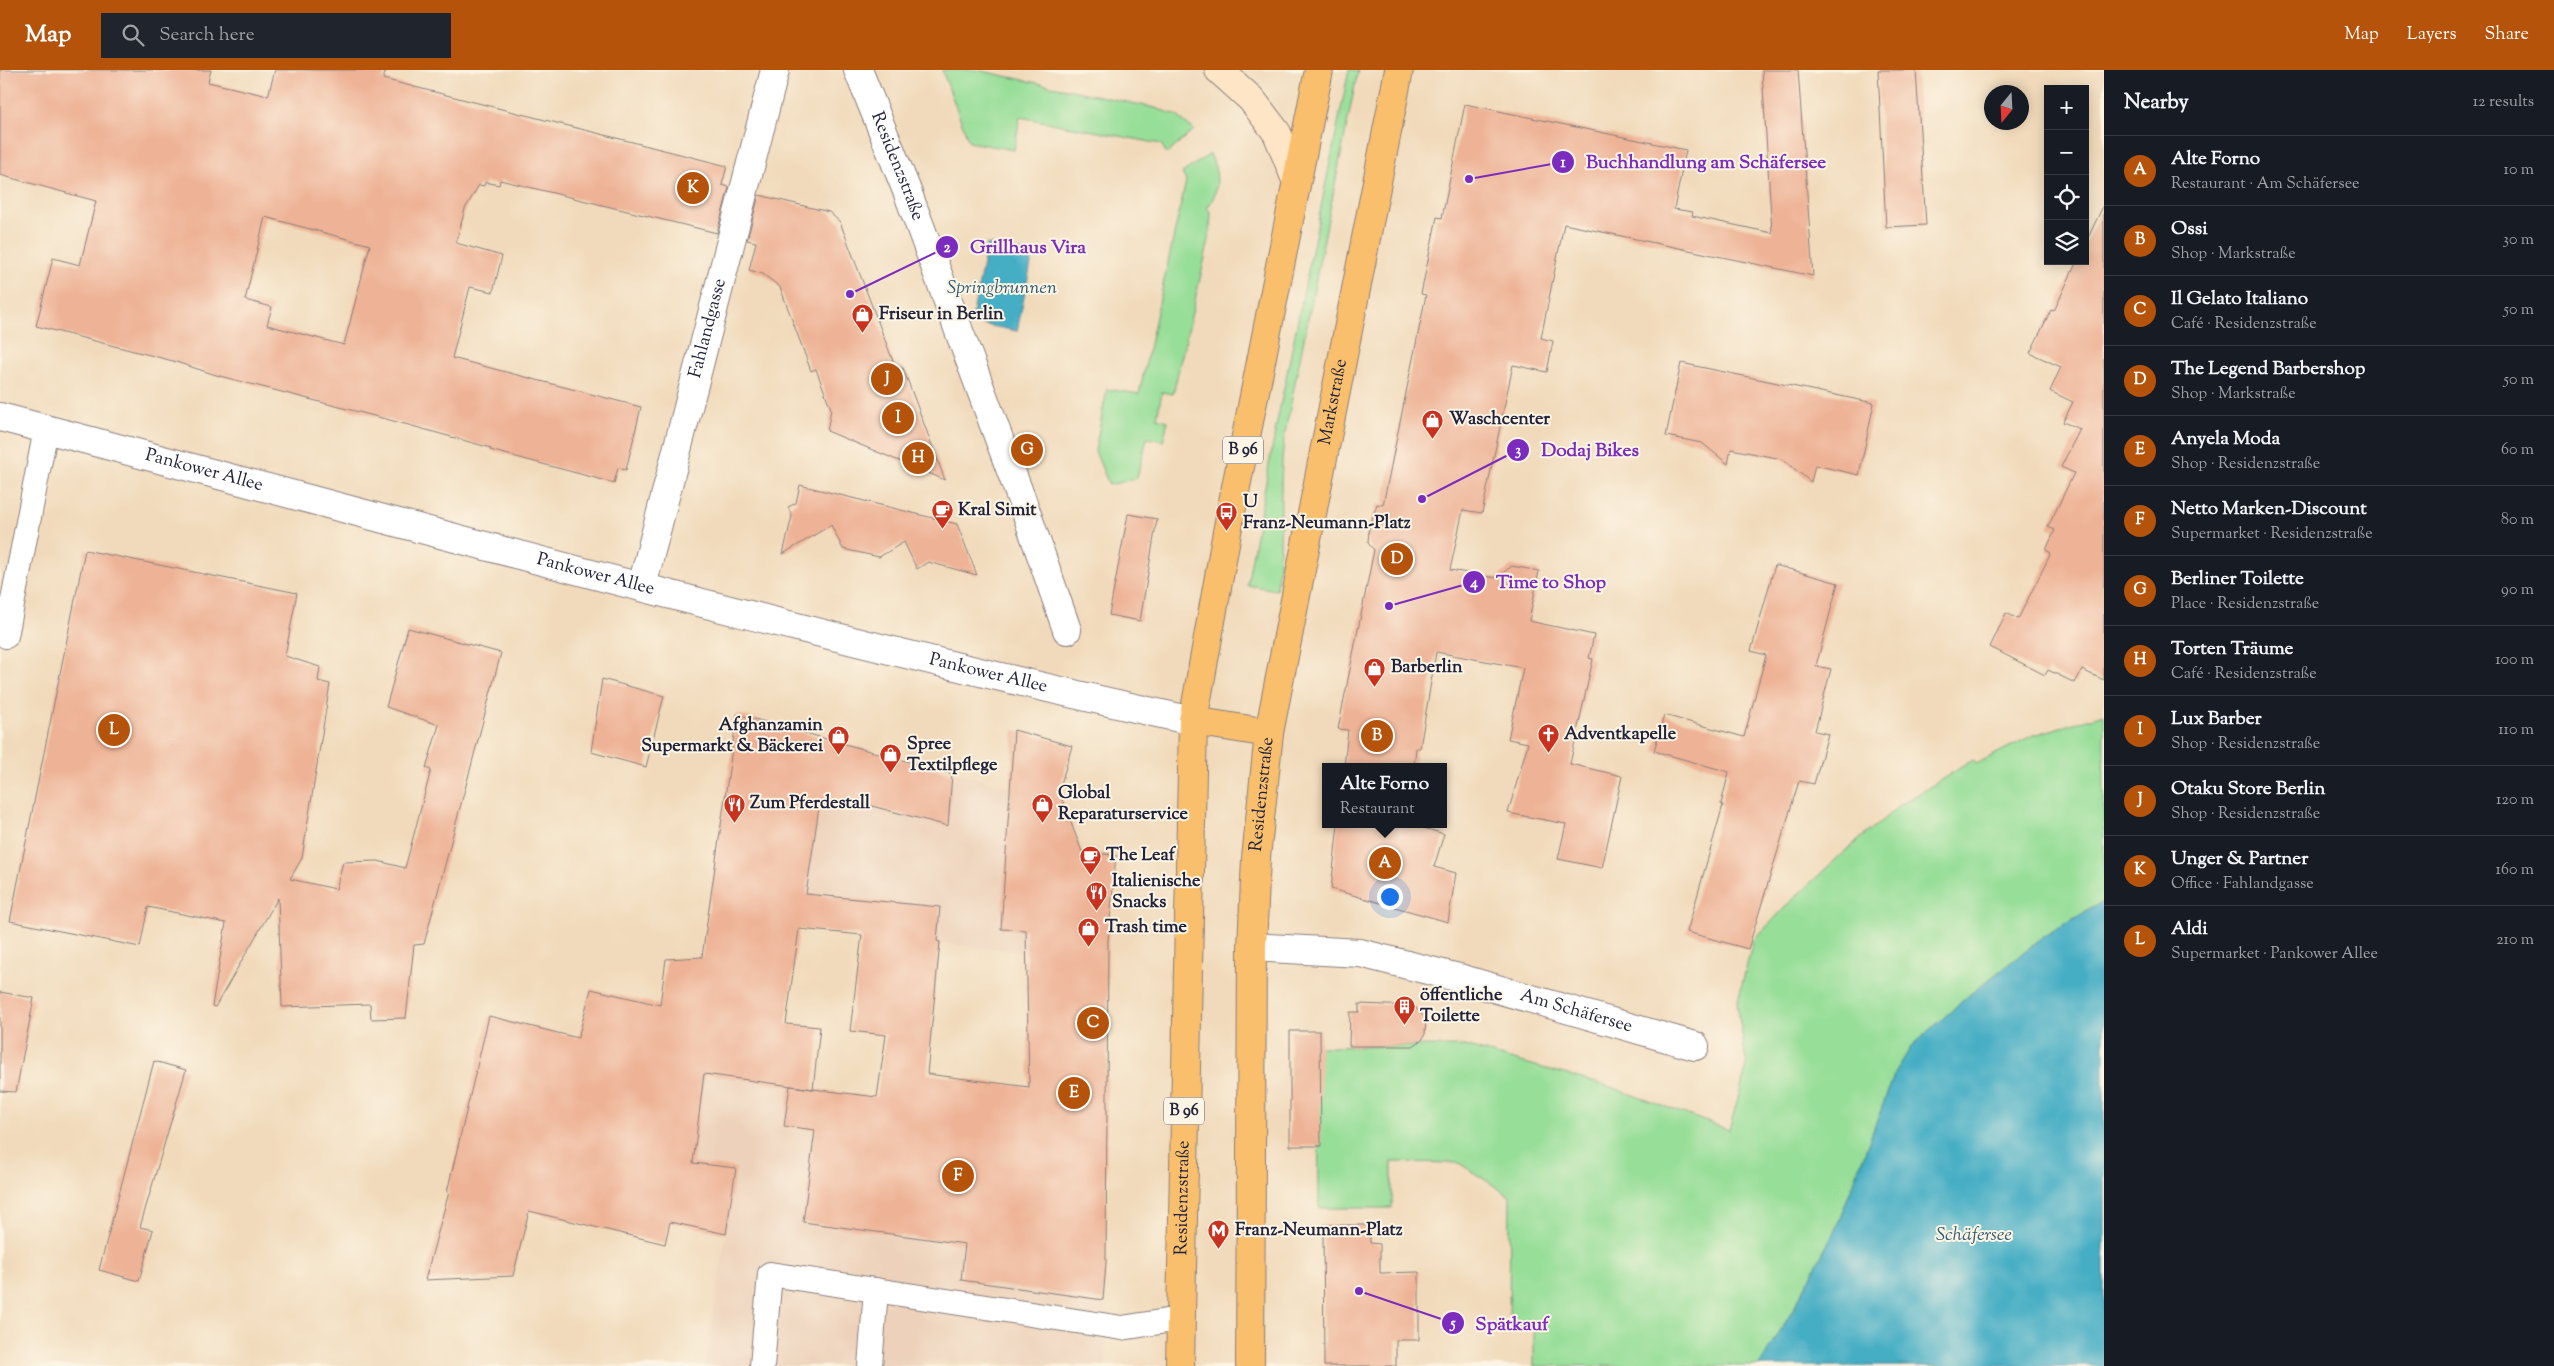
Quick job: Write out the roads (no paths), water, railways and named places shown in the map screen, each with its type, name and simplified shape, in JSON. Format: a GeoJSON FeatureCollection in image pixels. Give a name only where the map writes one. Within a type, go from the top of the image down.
{"type":"FeatureCollection","features":[{"type":"Feature","properties":{"kind":"main road"},"geometry":{"type":"LineString","coordinates":[[1219,70],[1252,100],[1277,133],[1296,180]]}},
{"type":"Feature","properties":{"kind":"main road","name":"B 96"},"geometry":{"type":"LineString","coordinates":[[1193,721],[1225,541],[1319,70]]}},
{"type":"Feature","properties":{"kind":"main road","name":"Markstraße"},"geometry":{"type":"LineString","coordinates":[[1269,732],[1399,70]]}},
{"type":"Feature","properties":{"kind":"main road","name":"Residenzstraße"},"geometry":{"type":"LineString","coordinates":[[1180,1366],[1179,1319],[1193,721],[1269,732],[1256,858],[1252,947],[1250,1366]]}},
{"type":"Feature","properties":{"kind":"street","name":"Fahlandgasse"},"geometry":{"type":"LineString","coordinates":[[642,586],[775,70]]}},
{"type":"Feature","properties":{"kind":"street","name":"Residenzstraße"},"geometry":{"type":"LineString","coordinates":[[858,70],[908,191],[1067,630]]}},
{"type":"Feature","properties":{"kind":"street","name":"Pankower Allee"},"geometry":{"type":"LineString","coordinates":[[0,418],[642,586],[1049,689],[1193,721]]}},
{"type":"Feature","properties":{"kind":"street","name":"Am Schäfersee"},"geometry":{"type":"LineString","coordinates":[[1252,947],[1360,953],[1459,978],[1695,1046]]}},
{"type":"Feature","properties":{"kind":"lane"},"geometry":{"type":"LineString","coordinates":[[6,636],[46,429]]}},
{"type":"Feature","properties":{"kind":"lane"},"geometry":{"type":"LineString","coordinates":[[762,1366],[770,1274],[1122,1328],[1179,1319]]}},
{"type":"Feature","properties":{"kind":"lane"},"geometry":{"type":"LineString","coordinates":[[870,1366],[876,1290]]}},
{"type":"Feature","properties":{"kind":"water","name":"Springbrunnen"},"geometry":{"type":"Polygon","coordinates":[[[987,244],[1033,254],[1017,331],[971,322],[987,244]]]}},
{"type":"Feature","properties":{"kind":"water","name":"Schäfersee"},"geometry":{"type":"Polygon","coordinates":[[[2104,901],[2104,1366],[1759,1366],[1793,1310],[1837,1226],[1895,1073],[1911,1047],[1968,996],[2044,936],[2104,901]]]}},
{"type":"Feature","properties":{"kind":"place","name":"Buchhandlung am Schäfersee"},"geometry":{"type":"Point","coordinates":[1469,179]}},
{"type":"Feature","properties":{"kind":"place","name":"Unger & Partner"},"geometry":{"type":"Point","coordinates":[693,188]}},
{"type":"Feature","properties":{"kind":"place","name":"Grillhaus Vira"},"geometry":{"type":"Point","coordinates":[850,294]}},
{"type":"Feature","properties":{"kind":"place","name":"Friseur in Berlin"},"geometry":{"type":"Point","coordinates":[863,334]}},
{"type":"Feature","properties":{"kind":"place","name":"Otaku Store Berlin"},"geometry":{"type":"Point","coordinates":[887,379]}},
{"type":"Feature","properties":{"kind":"place","name":"Lux Barber"},"geometry":{"type":"Point","coordinates":[898,418]}},
{"type":"Feature","properties":{"kind":"place","name":"Waschcenter"},"geometry":{"type":"Point","coordinates":[1433,439]}},
{"type":"Feature","properties":{"kind":"place","name":"Berliner Toilette"},"geometry":{"type":"Point","coordinates":[1027,450]}},
{"type":"Feature","properties":{"kind":"place","name":"Torten Träume"},"geometry":{"type":"Point","coordinates":[918,458]}},
{"type":"Feature","properties":{"kind":"place","name":"Dodaj Bikes"},"geometry":{"type":"Point","coordinates":[1422,499]}},
{"type":"Feature","properties":{"kind":"place","name":"Kral Simit"},"geometry":{"type":"Point","coordinates":[942,530]}},
{"type":"Feature","properties":{"kind":"place","name":"U Franz-Neumann-Platz"},"geometry":{"type":"Point","coordinates":[1227,532]}},
{"type":"Feature","properties":{"kind":"place","name":"The Legend Barbershop"},"geometry":{"type":"Point","coordinates":[1397,559]}},
{"type":"Feature","properties":{"kind":"place","name":"Time to Shop"},"geometry":{"type":"Point","coordinates":[1389,606]}},
{"type":"Feature","properties":{"kind":"place","name":"Barberlin"},"geometry":{"type":"Point","coordinates":[1375,687]}},
{"type":"Feature","properties":{"kind":"place","name":"Aldi"},"geometry":{"type":"Point","coordinates":[114,730]}},
{"type":"Feature","properties":{"kind":"place","name":"Ossi"},"geometry":{"type":"Point","coordinates":[1377,736]}},
{"type":"Feature","properties":{"kind":"place","name":"Adventkapelle"},"geometry":{"type":"Point","coordinates":[1548,754]}},
{"type":"Feature","properties":{"kind":"place","name":"Afghanzamin Supermarkt & Bäckerei"},"geometry":{"type":"Point","coordinates":[839,755]}},
{"type":"Feature","properties":{"kind":"place","name":"Spree Textilpflege"},"geometry":{"type":"Point","coordinates":[891,774]}},
{"type":"Feature","properties":{"kind":"place","name":"Zum Pferdestall"},"geometry":{"type":"Point","coordinates":[734,823]}},
{"type":"Feature","properties":{"kind":"place","name":"Global Reparaturservice"},"geometry":{"type":"Point","coordinates":[1042,823]}},
{"type":"Feature","properties":{"kind":"place","name":"Alte Forno"},"geometry":{"type":"Point","coordinates":[1385,863]}},
{"type":"Feature","properties":{"kind":"place","name":"The Leaf"},"geometry":{"type":"Point","coordinates":[1090,875]}},
{"type":"Feature","properties":{"kind":"place","name":"Italienische Snacks"},"geometry":{"type":"Point","coordinates":[1096,911]}},
{"type":"Feature","properties":{"kind":"place","name":"Trash time"},"geometry":{"type":"Point","coordinates":[1089,947]}},
{"type":"Feature","properties":{"kind":"place","name":"Il Gelato Italiano"},"geometry":{"type":"Point","coordinates":[1093,1023]}},
{"type":"Feature","properties":{"kind":"place","name":"öffentliche Toilette"},"geometry":{"type":"Point","coordinates":[1404,1025]}},
{"type":"Feature","properties":{"kind":"place","name":"Anyela Moda"},"geometry":{"type":"Point","coordinates":[1074,1093]}},
{"type":"Feature","properties":{"kind":"place","name":"Netto Marken-Discount"},"geometry":{"type":"Point","coordinates":[958,1176]}},
{"type":"Feature","properties":{"kind":"place","name":"Franz-Neumann-Platz"},"geometry":{"type":"Point","coordinates":[1219,1250]}},
{"type":"Feature","properties":{"kind":"place","name":"Spätkauf"},"geometry":{"type":"Point","coordinates":[1359,1291]}}]}
